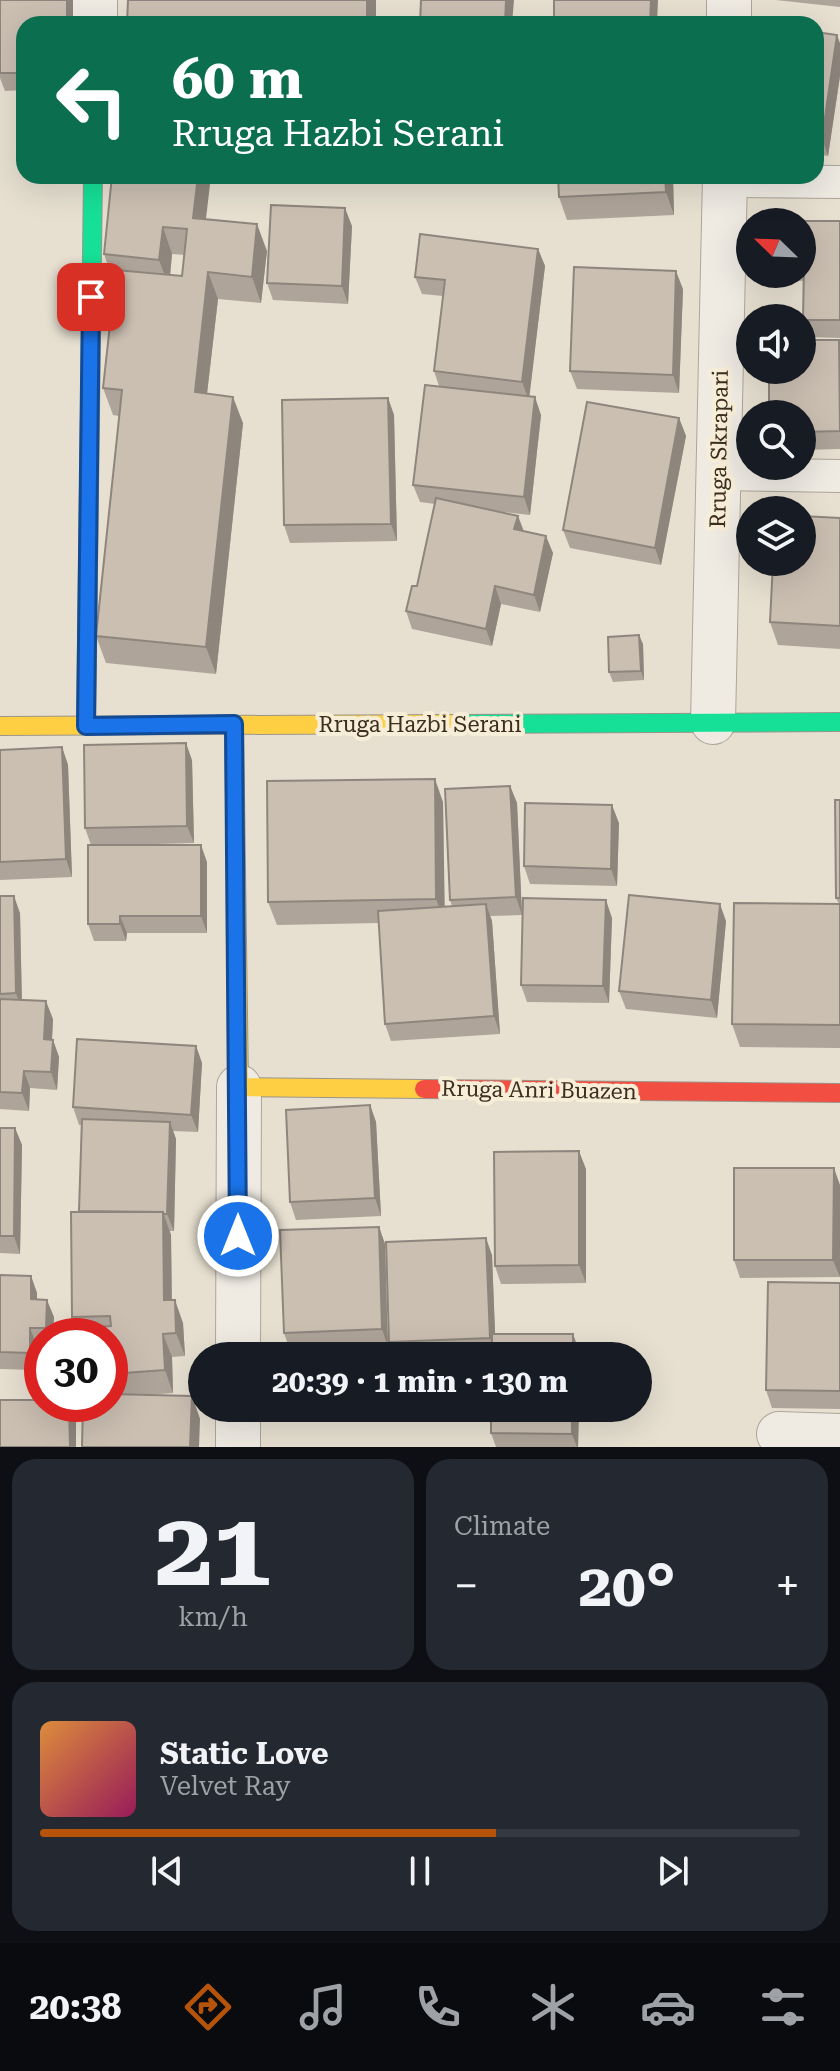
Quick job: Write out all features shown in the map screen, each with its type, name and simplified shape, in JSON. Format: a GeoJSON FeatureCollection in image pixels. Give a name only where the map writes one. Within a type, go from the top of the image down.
{"type":"FeatureCollection","features":[{"type":"Feature","properties":{"kind":"street"},"geometry":{"type":"LineString","coordinates":[[86,726],[93,184]]}},
{"type":"Feature","properties":{"kind":"street","name":"Rruga Skrapari"},"geometry":{"type":"LineString","coordinates":[[713,722],[725,184]]}},
{"type":"Feature","properties":{"kind":"street","name":"Rruga Hazbi Serani"},"geometry":{"type":"LineString","coordinates":[[0,726],[840,722]]}},
{"type":"Feature","properties":{"kind":"street"},"geometry":{"type":"LineString","coordinates":[[234,724],[239,1087],[238,1342]]}},
{"type":"Feature","properties":{"kind":"street","name":"Rruga Anri Buazen"},"geometry":{"type":"LineString","coordinates":[[239,1087],[840,1093]]}},
{"type":"Feature","properties":{"kind":"street"},"geometry":{"type":"LineString","coordinates":[[238,1422],[238,1447]]}},
{"type":"Feature","properties":{"kind":"street"},"geometry":{"type":"LineString","coordinates":[[779,1434],[840,1436]]}},
{"type":"Feature","properties":{"kind":"lane"},"geometry":{"type":"LineString","coordinates":[[719,474],[840,476]]}},
{"type":"Feature","properties":{"kind":"building"},"geometry":{"type":"Polygon","coordinates":[[[0,0],[67,0],[67,16],[16,16],[16,73],[0,73],[0,0]]]}},
{"type":"Feature","properties":{"kind":"building"},"geometry":{"type":"Polygon","coordinates":[[[128,0],[367,0],[367,16],[127,16],[128,0]]]}},
{"type":"Feature","properties":{"kind":"building"},"geometry":{"type":"Polygon","coordinates":[[[421,0],[506,0],[505,16],[420,16],[421,0]]]}},
{"type":"Feature","properties":{"kind":"building"},"geometry":{"type":"Polygon","coordinates":[[[554,0],[651,0],[650,16],[554,16],[554,0]]]}},
{"type":"Feature","properties":{"kind":"building"},"geometry":{"type":"Polygon","coordinates":[[[824,33],[837,35],[824,124],[824,33]]]}},
{"type":"Feature","properties":{"kind":"building"},"geometry":{"type":"Polygon","coordinates":[[[111,184],[197,184],[193,218],[257,224],[252,277],[208,272],[195,392],[233,397],[206,647],[96,636],[122,390],[103,388],[116,270],[182,276],[187,229],[163,227],[159,260],[104,254],[111,184]]]}},
{"type":"Feature","properties":{"kind":"building"},"geometry":{"type":"Polygon","coordinates":[[[558,184],[666,184],[666,192],[559,197],[558,184]]]}},
{"type":"Feature","properties":{"kind":"building"},"geometry":{"type":"Polygon","coordinates":[[[271,205],[345,208],[342,286],[267,283],[271,205]]]}},
{"type":"Feature","properties":{"kind":"building"},"geometry":{"type":"Polygon","coordinates":[[[816,221],[840,221],[840,320],[816,320],[816,304],[803,304],[804,288],[816,288],[816,221]]]}},
{"type":"Feature","properties":{"kind":"building"},"geometry":{"type":"Polygon","coordinates":[[[420,234],[538,249],[522,382],[434,371],[445,280],[415,277],[420,234]]]}},
{"type":"Feature","properties":{"kind":"building"},"geometry":{"type":"Polygon","coordinates":[[[574,267],[676,271],[673,375],[570,371],[574,267]]]}},
{"type":"Feature","properties":{"kind":"building"},"geometry":{"type":"Polygon","coordinates":[[[816,340],[839,340],[840,431],[816,432],[816,400],[769,400],[769,384],[816,384],[816,340]]]}},
{"type":"Feature","properties":{"kind":"building"},"geometry":{"type":"Polygon","coordinates":[[[425,385],[535,397],[524,497],[413,485],[425,385]]]}},
{"type":"Feature","properties":{"kind":"building"},"geometry":{"type":"Polygon","coordinates":[[[388,398],[391,524],[284,525],[282,400],[388,398]]]}},
{"type":"Feature","properties":{"kind":"building"},"geometry":{"type":"Polygon","coordinates":[[[587,402],[679,418],[655,548],[563,530],[587,402]]]}},
{"type":"Feature","properties":{"kind":"building"},"geometry":{"type":"Polygon","coordinates":[[[436,498],[518,516],[514,529],[546,536],[534,595],[495,586],[486,629],[406,611],[412,586],[417,586],[436,498]]]}},
{"type":"Feature","properties":{"kind":"building"},"geometry":{"type":"Polygon","coordinates":[[[816,517],[840,518],[840,626],[770,622],[772,576],[816,576],[816,517]]]}},
{"type":"Feature","properties":{"kind":"building"},"geometry":{"type":"Polygon","coordinates":[[[639,635],[641,671],[609,672],[608,637],[639,635]]]}},
{"type":"Feature","properties":{"kind":"building"},"geometry":{"type":"Polygon","coordinates":[[[186,743],[187,826],[85,828],[84,745],[186,743]]]}},
{"type":"Feature","properties":{"kind":"building"},"geometry":{"type":"Polygon","coordinates":[[[62,747],[66,859],[0,862],[0,750],[62,747]]]}},
{"type":"Feature","properties":{"kind":"building"},"geometry":{"type":"Polygon","coordinates":[[[435,779],[436,899],[268,902],[267,781],[435,779]]]}},
{"type":"Feature","properties":{"kind":"building"},"geometry":{"type":"Polygon","coordinates":[[[510,786],[516,897],[450,900],[445,789],[510,786]]]}},
{"type":"Feature","properties":{"kind":"building"},"geometry":{"type":"Polygon","coordinates":[[[835,800],[840,800],[840,898],[836,898],[835,800]]]}},
{"type":"Feature","properties":{"kind":"building"},"geometry":{"type":"Polygon","coordinates":[[[525,803],[612,805],[611,869],[524,866],[525,803]]]}},
{"type":"Feature","properties":{"kind":"building"},"geometry":{"type":"Polygon","coordinates":[[[88,845],[201,845],[201,916],[120,916],[120,924],[88,924],[88,845]]]}},
{"type":"Feature","properties":{"kind":"building"},"geometry":{"type":"Polygon","coordinates":[[[629,895],[720,904],[711,1000],[619,991],[629,895]]]}},
{"type":"Feature","properties":{"kind":"building"},"geometry":{"type":"Polygon","coordinates":[[[0,896],[14,896],[16,993],[0,994],[0,896]]]}},
{"type":"Feature","properties":{"kind":"building"},"geometry":{"type":"Polygon","coordinates":[[[523,898],[606,900],[603,986],[521,985],[523,898]]]}},
{"type":"Feature","properties":{"kind":"building"},"geometry":{"type":"Polygon","coordinates":[[[734,903],[840,904],[840,1025],[732,1024],[734,903]]]}},
{"type":"Feature","properties":{"kind":"building"},"geometry":{"type":"Polygon","coordinates":[[[486,904],[494,1016],[385,1024],[378,911],[486,904]]]}},
{"type":"Feature","properties":{"kind":"building"},"geometry":{"type":"Polygon","coordinates":[[[0,999],[46,1001],[44,1039],[53,1040],[51,1072],[24,1071],[22,1093],[0,1092],[0,999]]]}},
{"type":"Feature","properties":{"kind":"building"},"geometry":{"type":"Polygon","coordinates":[[[77,1039],[196,1046],[191,1115],[73,1107],[77,1039]]]}},
{"type":"Feature","properties":{"kind":"building"},"geometry":{"type":"Polygon","coordinates":[[[370,1105],[375,1198],[290,1202],[286,1110],[370,1105]]]}},
{"type":"Feature","properties":{"kind":"building"},"geometry":{"type":"Polygon","coordinates":[[[82,1119],[170,1122],[167,1214],[79,1211],[82,1119]]]}},
{"type":"Feature","properties":{"kind":"building"},"geometry":{"type":"Polygon","coordinates":[[[0,1128],[15,1128],[14,1236],[0,1236],[0,1128]]]}},
{"type":"Feature","properties":{"kind":"building"},"geometry":{"type":"Polygon","coordinates":[[[579,1151],[579,1265],[495,1266],[494,1152],[579,1151]]]}},
{"type":"Feature","properties":{"kind":"building"},"geometry":{"type":"Polygon","coordinates":[[[734,1168],[834,1168],[833,1260],[734,1260],[734,1168]]]}},
{"type":"Feature","properties":{"kind":"building"},"geometry":{"type":"Polygon","coordinates":[[[71,1212],[163,1212],[164,1300],[175,1300],[176,1333],[163,1334],[165,1370],[128,1373],[128,1318],[72,1317],[71,1212]]]}},
{"type":"Feature","properties":{"kind":"building"},"geometry":{"type":"Polygon","coordinates":[[[379,1227],[382,1329],[284,1333],[280,1230],[379,1227]]]}},
{"type":"Feature","properties":{"kind":"building"},"geometry":{"type":"Polygon","coordinates":[[[486,1238],[490,1338],[389,1342],[386,1242],[486,1238]]]}},
{"type":"Feature","properties":{"kind":"building"},"geometry":{"type":"Polygon","coordinates":[[[0,1275],[31,1276],[31,1299],[47,1300],[46,1318],[24,1318],[24,1353],[0,1352],[0,1275]]]}},
{"type":"Feature","properties":{"kind":"building"},"geometry":{"type":"Polygon","coordinates":[[[768,1282],[840,1283],[840,1391],[766,1390],[768,1282]]]}},
{"type":"Feature","properties":{"kind":"building"},"geometry":{"type":"Polygon","coordinates":[[[492,1334],[573,1334],[573,1342],[492,1342],[492,1334]]]}},
{"type":"Feature","properties":{"kind":"building"},"geometry":{"type":"Polygon","coordinates":[[[128,1394],[188,1396],[190,1447],[82,1447],[83,1422],[128,1422],[128,1394]]]}},
{"type":"Feature","properties":{"kind":"building"},"geometry":{"type":"Polygon","coordinates":[[[0,1400],[24,1400],[24,1422],[69,1422],[70,1447],[0,1447],[0,1400]]]}},
{"type":"Feature","properties":{"kind":"building"},"geometry":{"type":"Polygon","coordinates":[[[491,1422],[572,1422],[572,1434],[491,1433],[491,1422]]]}},
{"type":"Feature","properties":{"kind":"traffic: fast"},"geometry":{"type":"LineString","coordinates":[[86,726],[93,184]]}},
{"type":"Feature","properties":{"kind":"traffic: fast"},"geometry":{"type":"LineString","coordinates":[[453,724],[840,722]]}},
{"type":"Feature","properties":{"kind":"traffic: slow"},"geometry":{"type":"LineString","coordinates":[[234,724],[239,1087],[424,1089]]}},
{"type":"Feature","properties":{"kind":"traffic: slow"},"geometry":{"type":"LineString","coordinates":[[0,726],[453,724]]}},
{"type":"Feature","properties":{"kind":"traffic: jam"},"geometry":{"type":"LineString","coordinates":[[424,1089],[840,1093]]}},
{"type":"Feature","properties":{"kind":"route"},"geometry":{"type":"LineString","coordinates":[[91,297],[86,726],[234,724],[238,1236]]}}]}
